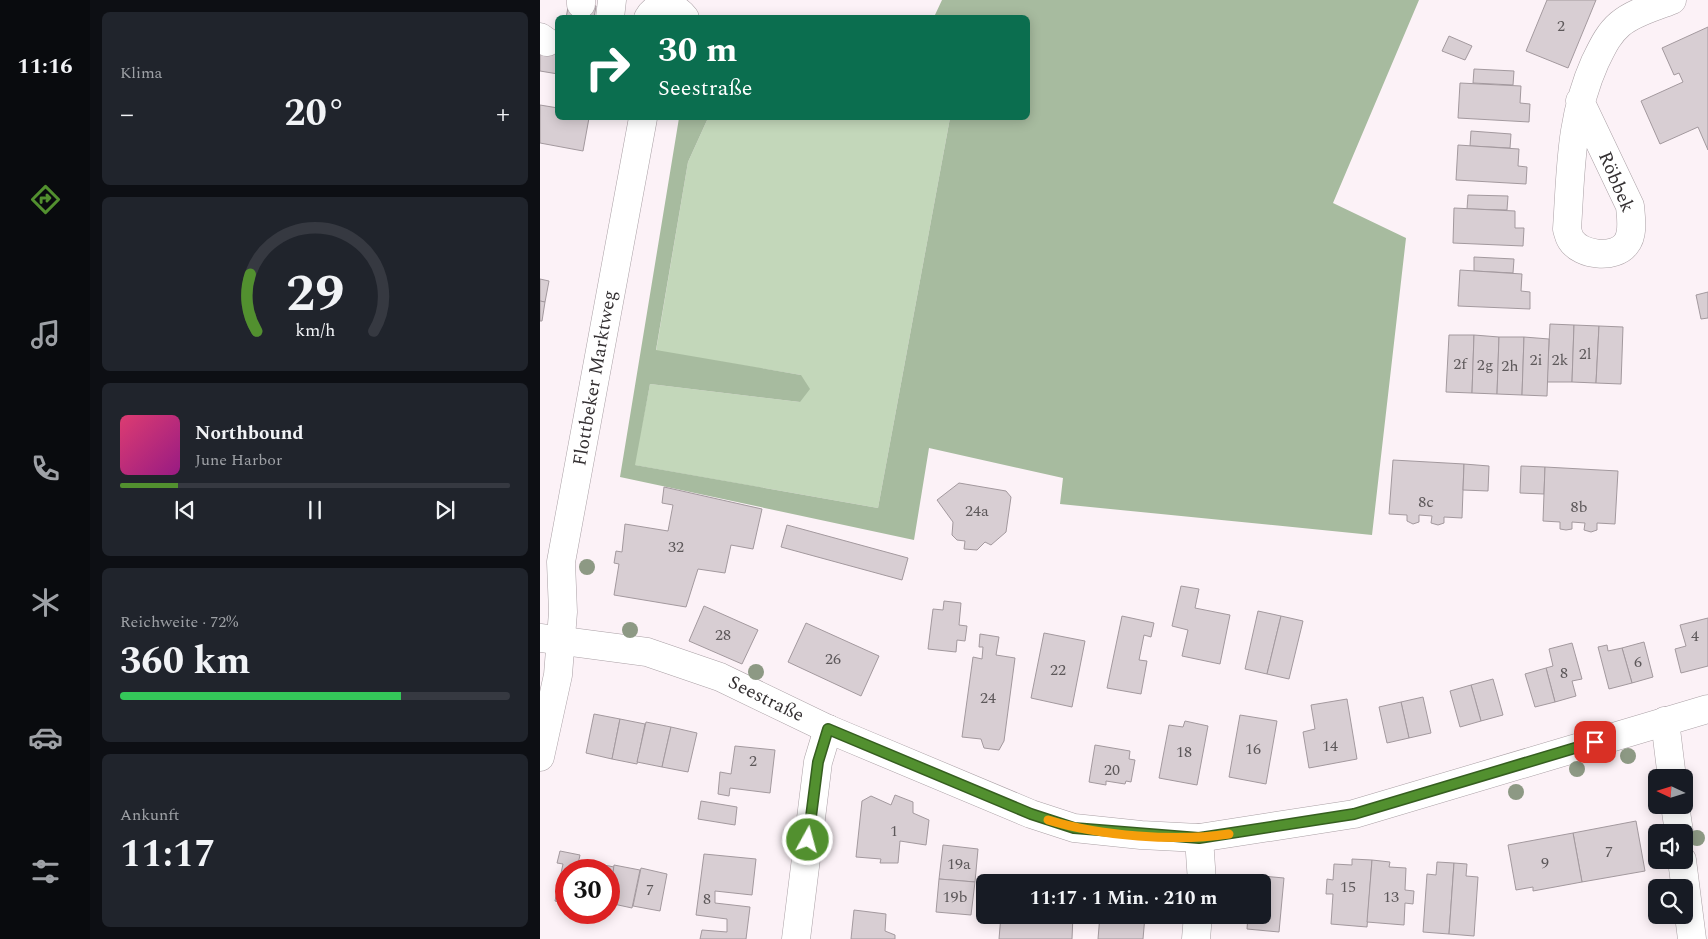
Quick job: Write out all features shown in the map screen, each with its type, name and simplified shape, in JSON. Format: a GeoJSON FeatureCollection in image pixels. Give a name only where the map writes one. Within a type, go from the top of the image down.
{"type":"FeatureCollection","features":[{"type":"Feature","properties":{"kind":"street"},"geometry":{"type":"LineString","coordinates":[[610,15],[612,0]]}},
{"type":"Feature","properties":{"kind":"street","name":"Röbbek"},"geometry":{"type":"LineString","coordinates":[[1580,101],[1630,206],[1632,221],[1628,243],[1620,249],[1610,252],[1594,252],[1579,248],[1571,240],[1567,229],[1574,126],[1580,101],[1601,49],[1611,32],[1633,16],[1672,0]]}},
{"type":"Feature","properties":{"kind":"street"},"geometry":{"type":"LineString","coordinates":[[648,8],[667,7],[677,9],[682,15]]}},
{"type":"Feature","properties":{"kind":"street","name":"Flottbeker Marktweg"},"geometry":{"type":"LineString","coordinates":[[540,757],[558,675],[551,639],[563,612],[561,562],[643,120]]}},
{"type":"Feature","properties":{"kind":"street","name":"Seestraße"},"geometry":{"type":"LineString","coordinates":[[551,639],[647,652],[720,678],[828,729],[1031,814],[1074,828],[1199,838],[1354,814],[1708,709]]}},
{"type":"Feature","properties":{"kind":"street"},"geometry":{"type":"LineString","coordinates":[[1665,721],[1671,769]]}},
{"type":"Feature","properties":{"kind":"street"},"geometry":{"type":"LineString","coordinates":[[796,939],[818,762],[828,729]]}},
{"type":"Feature","properties":{"kind":"street"},"geometry":{"type":"LineString","coordinates":[[1199,838],[1201,874]]}},
{"type":"Feature","properties":{"kind":"street"},"geometry":{"type":"LineString","coordinates":[[1683,869],[1692,939]]}},
{"type":"Feature","properties":{"kind":"street"},"geometry":{"type":"LineString","coordinates":[[1196,939],[1197,924]]}},
{"type":"Feature","properties":{"kind":"green space"},"geometry":{"type":"Polygon","coordinates":[[[942,0],[1419,0],[1333,203],[1406,238],[1372,535],[1060,504],[1063,478],[929,448],[914,540],[620,477],[679,120],[707,120],[688,162],[656,350],[801,375],[810,389],[800,402],[650,384],[635,465],[878,508],[950,120],[1030,120],[1030,15],[935,15],[942,0]]]}},
{"type":"Feature","properties":{"kind":"green space"},"geometry":{"type":"Polygon","coordinates":[[[707,120],[950,120],[878,508],[634,465],[650,384],[800,402],[801,375],[656,351],[688,162],[707,120]]]}},
{"type":"Feature","properties":{"kind":"building"},"geometry":{"type":"Polygon","coordinates":[[[1547,0],[1596,0],[1568,68],[1526,51],[1547,0]]]}},
{"type":"Feature","properties":{"kind":"building"},"geometry":{"type":"Polygon","coordinates":[[[569,2],[596,6],[594,15],[567,15],[569,2]]]}},
{"type":"Feature","properties":{"kind":"building"},"geometry":{"type":"Polygon","coordinates":[[[1708,27],[1708,150],[1698,127],[1660,144],[1641,101],[1683,82],[1679,73],[1674,75],[1662,48],[1708,27]]]}},
{"type":"Feature","properties":{"kind":"building"},"geometry":{"type":"Polygon","coordinates":[[[549,29],[555,30],[555,74],[540,71],[540,51],[549,29]]]}},
{"type":"Feature","properties":{"kind":"building"},"geometry":{"type":"Polygon","coordinates":[[[1449,36],[1472,46],[1465,60],[1442,51],[1449,36]]]}},
{"type":"Feature","properties":{"kind":"building"},"geometry":{"type":"Polygon","coordinates":[[[1474,69],[1514,71],[1513,85],[1473,83],[1474,69]]]}},
{"type":"Feature","properties":{"kind":"building"},"geometry":{"type":"Polygon","coordinates":[[[1460,83],[1521,86],[1520,103],[1530,104],[1529,122],[1458,118],[1460,83]]]}},
{"type":"Feature","properties":{"kind":"building"},"geometry":{"type":"Polygon","coordinates":[[[540,105],[555,108],[555,120],[589,120],[583,151],[540,143],[540,105]]]}},
{"type":"Feature","properties":{"kind":"building"},"geometry":{"type":"Polygon","coordinates":[[[1471,131],[1511,134],[1510,148],[1470,146],[1471,131]]]}},
{"type":"Feature","properties":{"kind":"building"},"geometry":{"type":"Polygon","coordinates":[[[1458,145],[1519,149],[1518,166],[1527,167],[1526,184],[1456,180],[1458,145]]]}},
{"type":"Feature","properties":{"kind":"building"},"geometry":{"type":"Polygon","coordinates":[[[1468,195],[1508,196],[1507,210],[1467,209],[1468,195]]]}},
{"type":"Feature","properties":{"kind":"building"},"geometry":{"type":"Polygon","coordinates":[[[1454,208],[1515,211],[1515,228],[1524,228],[1523,246],[1453,243],[1454,208]]]}},
{"type":"Feature","properties":{"kind":"building"},"geometry":{"type":"Polygon","coordinates":[[[1474,257],[1514,259],[1513,273],[1474,271],[1474,257]]]}},
{"type":"Feature","properties":{"kind":"building"},"geometry":{"type":"Polygon","coordinates":[[[1460,270],[1522,274],[1521,291],[1530,292],[1530,309],[1458,306],[1460,270]]]}},
{"type":"Feature","properties":{"kind":"building"},"geometry":{"type":"Polygon","coordinates":[[[540,279],[549,281],[545,302],[540,301],[540,279]]]}},
{"type":"Feature","properties":{"kind":"building"},"geometry":{"type":"Polygon","coordinates":[[[1708,292],[1708,318],[1701,319],[1696,295],[1708,292]]]}},
{"type":"Feature","properties":{"kind":"building"},"geometry":{"type":"Polygon","coordinates":[[[540,301],[545,302],[542,321],[540,321],[540,301]]]}},
{"type":"Feature","properties":{"kind":"building"},"geometry":{"type":"Polygon","coordinates":[[[1550,324],[1574,325],[1572,382],[1547,382],[1550,324]]]}},
{"type":"Feature","properties":{"kind":"building"},"geometry":{"type":"Polygon","coordinates":[[[1574,325],[1599,326],[1596,383],[1572,382],[1574,325]]]}},
{"type":"Feature","properties":{"kind":"building"},"geometry":{"type":"Polygon","coordinates":[[[1599,326],[1623,327],[1621,384],[1596,383],[1599,326]]]}},
{"type":"Feature","properties":{"kind":"building"},"geometry":{"type":"Polygon","coordinates":[[[1449,335],[1474,335],[1472,393],[1446,392],[1449,335]]]}},
{"type":"Feature","properties":{"kind":"building"},"geometry":{"type":"Polygon","coordinates":[[[1474,335],[1499,337],[1497,394],[1472,393],[1474,335]]]}},
{"type":"Feature","properties":{"kind":"building"},"geometry":{"type":"Polygon","coordinates":[[[1499,337],[1524,337],[1522,395],[1497,394],[1499,337]]]}},
{"type":"Feature","properties":{"kind":"building"},"geometry":{"type":"Polygon","coordinates":[[[1524,337],[1549,339],[1547,396],[1522,395],[1524,337]]]}},
{"type":"Feature","properties":{"kind":"building"},"geometry":{"type":"Polygon","coordinates":[[[1393,460],[1464,464],[1462,518],[1444,517],[1444,523],[1438,525],[1431,523],[1432,516],[1419,515],[1419,522],[1413,524],[1407,521],[1407,515],[1389,514],[1393,460]]]}},
{"type":"Feature","properties":{"kind":"building"},"geometry":{"type":"Polygon","coordinates":[[[1464,464],[1489,466],[1488,491],[1463,490],[1464,464]]]}},
{"type":"Feature","properties":{"kind":"building"},"geometry":{"type":"Polygon","coordinates":[[[1521,466],[1545,467],[1544,494],[1520,493],[1521,466]]]}},
{"type":"Feature","properties":{"kind":"building"},"geometry":{"type":"Polygon","coordinates":[[[1545,467],[1618,471],[1615,524],[1597,523],[1597,530],[1591,532],[1584,530],[1585,523],[1572,522],[1572,529],[1566,530],[1560,529],[1560,522],[1543,521],[1545,467]]]}},
{"type":"Feature","properties":{"kind":"building"},"geometry":{"type":"Polygon","coordinates":[[[959,483],[1006,491],[1011,497],[1006,532],[991,545],[985,542],[977,550],[964,549],[965,541],[957,540],[952,535],[953,522],[937,500],[959,483]]]}},
{"type":"Feature","properties":{"kind":"building"},"geometry":{"type":"Polygon","coordinates":[[[664,487],[762,509],[753,549],[731,545],[725,573],[698,569],[686,607],[614,595],[619,564],[614,563],[616,551],[622,552],[625,524],[668,531],[673,505],[662,503],[664,487]]]}},
{"type":"Feature","properties":{"kind":"building"},"geometry":{"type":"Polygon","coordinates":[[[787,525],[908,558],[902,580],[781,547],[787,525]]]}},
{"type":"Feature","properties":{"kind":"building"},"geometry":{"type":"Polygon","coordinates":[[[1181,586],[1199,589],[1195,608],[1230,615],[1220,664],[1182,656],[1188,630],[1172,626],[1181,586]]]}},
{"type":"Feature","properties":{"kind":"building"},"geometry":{"type":"Polygon","coordinates":[[[944,601],[961,603],[959,625],[967,626],[965,641],[957,640],[956,652],[928,649],[933,609],[943,610],[944,601]]]}},
{"type":"Feature","properties":{"kind":"building"},"geometry":{"type":"Polygon","coordinates":[[[704,606],[758,630],[742,664],[689,641],[704,606]]]}},
{"type":"Feature","properties":{"kind":"building"},"geometry":{"type":"Polygon","coordinates":[[[1258,611],[1281,616],[1267,674],[1245,669],[1258,611]]]}},
{"type":"Feature","properties":{"kind":"building"},"geometry":{"type":"Polygon","coordinates":[[[1122,616],[1154,623],[1151,637],[1144,635],[1139,660],[1147,661],[1141,694],[1107,688],[1122,616]]]}},
{"type":"Feature","properties":{"kind":"building"},"geometry":{"type":"Polygon","coordinates":[[[1281,616],[1303,621],[1289,679],[1267,674],[1281,616]]]}},
{"type":"Feature","properties":{"kind":"building"},"geometry":{"type":"Polygon","coordinates":[[[1708,618],[1708,666],[1681,673],[1675,649],[1686,646],[1680,625],[1708,618]]]}},
{"type":"Feature","properties":{"kind":"building"},"geometry":{"type":"Polygon","coordinates":[[[806,623],[879,656],[861,696],[788,662],[806,623]]]}},
{"type":"Feature","properties":{"kind":"building"},"geometry":{"type":"Polygon","coordinates":[[[1044,633],[1085,641],[1072,707],[1031,698],[1044,633]]]}},
{"type":"Feature","properties":{"kind":"building"},"geometry":{"type":"Polygon","coordinates":[[[980,634],[999,637],[996,655],[1015,658],[1004,741],[999,750],[984,748],[981,739],[962,737],[973,657],[982,659],[983,647],[979,647],[980,634]]]}},
{"type":"Feature","properties":{"kind":"building"},"geometry":{"type":"Polygon","coordinates":[[[1644,642],[1653,677],[1632,683],[1622,648],[1644,642]]]}},
{"type":"Feature","properties":{"kind":"building"},"geometry":{"type":"Polygon","coordinates":[[[1572,643],[1582,679],[1572,681],[1576,696],[1555,702],[1546,668],[1553,666],[1549,649],[1572,643]]]}},
{"type":"Feature","properties":{"kind":"building"},"geometry":{"type":"Polygon","coordinates":[[[1607,645],[1608,651],[1622,648],[1632,683],[1609,689],[1598,647],[1607,645]]]}},
{"type":"Feature","properties":{"kind":"building"},"geometry":{"type":"Polygon","coordinates":[[[1546,668],[1555,702],[1535,707],[1525,674],[1546,668]]]}},
{"type":"Feature","properties":{"kind":"building"},"geometry":{"type":"Polygon","coordinates":[[[1493,679],[1503,715],[1481,721],[1471,685],[1493,679]]]}},
{"type":"Feature","properties":{"kind":"building"},"geometry":{"type":"Polygon","coordinates":[[[1471,685],[1481,721],[1460,727],[1450,691],[1471,685]]]}},
{"type":"Feature","properties":{"kind":"building"},"geometry":{"type":"Polygon","coordinates":[[[1423,697],[1431,733],[1409,738],[1401,702],[1423,697]]]}},
{"type":"Feature","properties":{"kind":"building"},"geometry":{"type":"Polygon","coordinates":[[[1347,699],[1357,759],[1309,768],[1303,732],[1315,729],[1311,705],[1347,699]]]}},
{"type":"Feature","properties":{"kind":"building"},"geometry":{"type":"Polygon","coordinates":[[[1401,702],[1409,738],[1387,743],[1379,707],[1401,702]]]}},
{"type":"Feature","properties":{"kind":"building"},"geometry":{"type":"Polygon","coordinates":[[[594,714],[620,719],[612,759],[586,753],[594,714]]]}},
{"type":"Feature","properties":{"kind":"building"},"geometry":{"type":"Polygon","coordinates":[[[1240,715],[1277,721],[1266,784],[1229,777],[1240,715]]]}},
{"type":"Feature","properties":{"kind":"building"},"geometry":{"type":"Polygon","coordinates":[[[620,719],[645,724],[637,764],[612,759],[620,719]]]}},
{"type":"Feature","properties":{"kind":"building"},"geometry":{"type":"Polygon","coordinates":[[[1185,721],[1208,726],[1197,785],[1159,778],[1169,725],[1183,727],[1185,721]]]}},
{"type":"Feature","properties":{"kind":"building"},"geometry":{"type":"Polygon","coordinates":[[[646,722],[671,727],[662,767],[637,762],[646,722]]]}},
{"type":"Feature","properties":{"kind":"building"},"geometry":{"type":"Polygon","coordinates":[[[671,727],[697,733],[688,772],[662,767],[671,727]]]}},
{"type":"Feature","properties":{"kind":"building"},"geometry":{"type":"Polygon","coordinates":[[[1095,745],[1130,751],[1129,759],[1135,760],[1131,782],[1126,781],[1125,784],[1106,781],[1106,785],[1089,782],[1095,745]]]}},
{"type":"Feature","properties":{"kind":"building"},"geometry":{"type":"Polygon","coordinates":[[[735,746],[775,750],[770,793],[730,788],[729,796],[718,794],[720,772],[731,774],[735,746]]]}},
{"type":"Feature","properties":{"kind":"building"},"geometry":{"type":"Polygon","coordinates":[[[895,795],[913,802],[913,813],[929,820],[926,845],[900,841],[898,863],[880,863],[881,859],[856,857],[862,801],[871,796],[891,805],[895,795]]]}},
{"type":"Feature","properties":{"kind":"building"},"geometry":{"type":"Polygon","coordinates":[[[701,801],[737,807],[735,825],[698,819],[701,801]]]}},
{"type":"Feature","properties":{"kind":"building"},"geometry":{"type":"Polygon","coordinates":[[[1636,821],[1645,871],[1582,882],[1573,833],[1636,821]]]}},
{"type":"Feature","properties":{"kind":"building"},"geometry":{"type":"Polygon","coordinates":[[[1573,833],[1582,882],[1533,891],[1533,887],[1516,890],[1508,845],[1573,833]]]}},
{"type":"Feature","properties":{"kind":"building"},"geometry":{"type":"Polygon","coordinates":[[[943,845],[978,849],[975,882],[939,879],[943,845]]]}},
{"type":"Feature","properties":{"kind":"building"},"geometry":{"type":"Polygon","coordinates":[[[560,851],[580,855],[579,859],[558,859],[560,851]]]}},
{"type":"Feature","properties":{"kind":"building"},"geometry":{"type":"Polygon","coordinates":[[[704,854],[756,859],[752,895],[715,891],[715,903],[750,907],[746,939],[700,939],[702,930],[727,932],[727,919],[696,915],[704,854]]]}},
{"type":"Feature","properties":{"kind":"building"},"geometry":{"type":"Polygon","coordinates":[[[1352,859],[1372,860],[1367,927],[1331,924],[1333,894],[1326,894],[1327,879],[1333,880],[1334,864],[1352,865],[1352,859]]]}},
{"type":"Feature","properties":{"kind":"building"},"geometry":{"type":"Polygon","coordinates":[[[1372,860],[1390,862],[1389,867],[1406,868],[1405,890],[1414,891],[1413,904],[1405,903],[1404,925],[1367,922],[1372,860]]]}},
{"type":"Feature","properties":{"kind":"building"},"geometry":{"type":"Polygon","coordinates":[[[1437,862],[1454,863],[1449,934],[1423,932],[1427,874],[1436,875],[1437,862]]]}},
{"type":"Feature","properties":{"kind":"building"},"geometry":{"type":"Polygon","coordinates":[[[1454,863],[1467,864],[1466,876],[1478,877],[1474,936],[1449,934],[1454,863]]]}},
{"type":"Feature","properties":{"kind":"building"},"geometry":{"type":"Polygon","coordinates":[[[620,866],[640,870],[632,908],[620,905],[620,866]]]}},
{"type":"Feature","properties":{"kind":"building"},"geometry":{"type":"Polygon","coordinates":[[[641,868],[667,874],[660,911],[633,906],[641,868]]]}},
{"type":"Feature","properties":{"kind":"building"},"geometry":{"type":"Polygon","coordinates":[[[1271,877],[1284,878],[1279,932],[1247,929],[1247,924],[1271,924],[1271,877]]]}},
{"type":"Feature","properties":{"kind":"building"},"geometry":{"type":"Polygon","coordinates":[[[939,879],[975,882],[971,915],[936,912],[939,879]]]}},
{"type":"Feature","properties":{"kind":"building"},"geometry":{"type":"Polygon","coordinates":[[[854,910],[886,914],[885,931],[895,935],[895,939],[851,939],[854,910]]]}},
{"type":"Feature","properties":{"kind":"building"},"geometry":{"type":"Polygon","coordinates":[[[1000,924],[1073,924],[1072,939],[999,939],[1000,924]]]}},
{"type":"Feature","properties":{"kind":"building"},"geometry":{"type":"Polygon","coordinates":[[[1099,924],[1144,924],[1143,939],[1098,939],[1099,924]]]}},
{"type":"Feature","properties":{"kind":"slow traffic"},"geometry":{"type":"LineString","coordinates":[[1048,820],[1074,828],[1141,835],[1199,838],[1229,834]]}},
{"type":"Feature","properties":{"kind":"route"},"geometry":{"type":"LineString","coordinates":[[808,840],[818,762],[828,729],[1031,814],[1074,828],[1141,835],[1199,838],[1354,814],[1595,742]]}}]}
